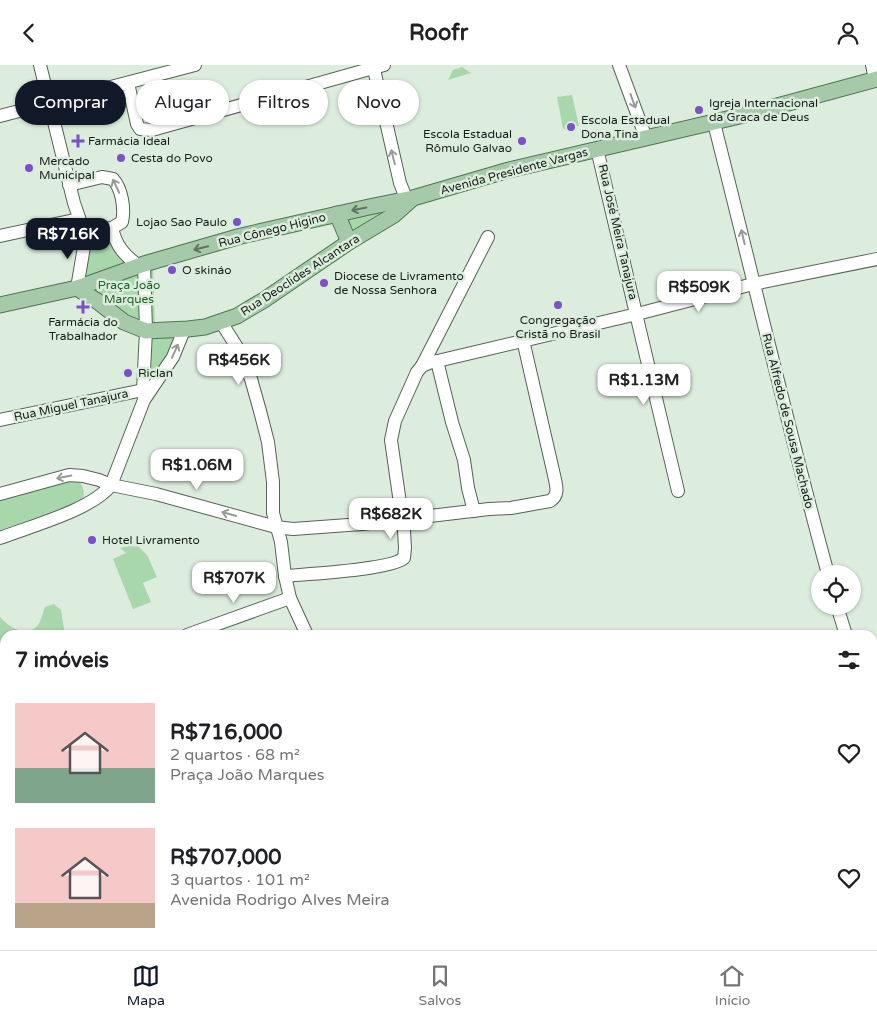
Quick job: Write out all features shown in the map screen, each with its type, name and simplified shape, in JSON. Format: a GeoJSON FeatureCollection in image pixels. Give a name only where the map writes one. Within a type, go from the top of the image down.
{"type":"FeatureCollection","features":[{"type":"Feature","properties":{"kind":"main road","name":"Avenida Presidente Vargas"},"geometry":{"type":"LineString","coordinates":[[409,200],[509,170],[714,123],[875,74]]}},
{"type":"Feature","properties":{"kind":"main road","name":"Rua Cônego Higino"},"geometry":{"type":"LineString","coordinates":[[142,265],[241,236],[409,200]]}},
{"type":"Feature","properties":{"kind":"main road","name":"Rua Deoclides Alcantara"},"geometry":{"type":"LineString","coordinates":[[146,331],[184,330],[205,327],[237,316],[264,300],[349,242],[394,215],[409,200]]}},
{"type":"Feature","properties":{"kind":"main road"},"geometry":{"type":"LineString","coordinates":[[337,214],[349,242]]}},
{"type":"Feature","properties":{"kind":"main road"},"geometry":{"type":"LineString","coordinates":[[0,305],[77,288],[142,265]]}},
{"type":"Feature","properties":{"kind":"main road"},"geometry":{"type":"LineString","coordinates":[[77,288],[124,322],[146,331]]}},
{"type":"Feature","properties":{"kind":"street"},"geometry":{"type":"LineString","coordinates":[[40,65],[44,80]]}},
{"type":"Feature","properties":{"kind":"street"},"geometry":{"type":"LineString","coordinates":[[195,65],[128,83],[137,124],[140,129],[152,130],[376,66],[400,183],[409,200]]}},
{"type":"Feature","properties":{"kind":"street"},"geometry":{"type":"LineString","coordinates":[[619,65],[646,138]]}},
{"type":"Feature","properties":{"kind":"street"},"geometry":{"type":"LineString","coordinates":[[0,116],[15,112]]}},
{"type":"Feature","properties":{"kind":"street","name":"Rua Alfredo de Sousa Machado"},"geometry":{"type":"LineString","coordinates":[[714,123],[735,203],[794,453],[825,565]]}},
{"type":"Feature","properties":{"kind":"street"},"geometry":{"type":"LineString","coordinates":[[54,125],[78,219],[84,232],[85,241],[77,288]]}},
{"type":"Feature","properties":{"kind":"street","name":"Rua José Meira Tanajura"},"geometry":{"type":"LineString","coordinates":[[597,149],[678,491]]}},
{"type":"Feature","properties":{"kind":"street"},"geometry":{"type":"LineString","coordinates":[[69,185],[102,177],[113,179],[117,184],[123,211],[122,222],[112,227],[84,232]]}},
{"type":"Feature","properties":{"kind":"street"},"geometry":{"type":"LineString","coordinates":[[0,236],[78,219]]}},
{"type":"Feature","properties":{"kind":"street"},"geometry":{"type":"LineString","coordinates":[[112,227],[120,250],[142,265],[146,331],[144,395]]}},
{"type":"Feature","properties":{"kind":"street"},"geometry":{"type":"LineString","coordinates":[[285,576],[345,571],[401,561],[405,555],[406,548],[391,440],[395,421],[417,372],[422,366],[488,237]]}},
{"type":"Feature","properties":{"kind":"street"},"geometry":{"type":"LineString","coordinates":[[422,366],[523,340],[637,315],[753,284],[877,259]]}},
{"type":"Feature","properties":{"kind":"street"},"geometry":{"type":"LineString","coordinates":[[221,322],[240,352],[251,379],[268,442],[273,482],[273,513],[281,542],[285,576],[290,598],[305,630]]}},
{"type":"Feature","properties":{"kind":"street"},"geometry":{"type":"LineString","coordinates":[[0,538],[82,507],[102,495],[111,485],[144,395],[170,362],[184,330]]}},
{"type":"Feature","properties":{"kind":"street"},"geometry":{"type":"LineString","coordinates":[[0,494],[70,475],[156,494],[276,527],[293,529],[321,528],[538,504],[550,501],[555,498],[557,493],[523,340]]}},
{"type":"Feature","properties":{"kind":"street"},"geometry":{"type":"LineString","coordinates":[[436,361],[464,460],[468,489],[474,511]]}},
{"type":"Feature","properties":{"kind":"street","name":"Rua Miguel Tanajura"},"geometry":{"type":"LineString","coordinates":[[0,420],[144,395]]}},
{"type":"Feature","properties":{"kind":"street"},"geometry":{"type":"LineString","coordinates":[[201,630],[290,598]]}},
{"type":"Feature","properties":{"kind":"street"},"geometry":{"type":"LineString","coordinates":[[840,615],[844,630]]}},
{"type":"Feature","properties":{"kind":"green space"},"geometry":{"type":"Polygon","coordinates":[[[462,67],[471,73],[448,80],[453,70],[462,67]]]}},
{"type":"Feature","properties":{"kind":"green space"},"geometry":{"type":"Polygon","coordinates":[[[572,95],[579,126],[563,129],[557,97],[572,95]]]}},
{"type":"Feature","properties":{"kind":"green space"},"geometry":{"type":"Polygon","coordinates":[[[392,208],[352,234],[346,216],[392,208]]]}},
{"type":"Feature","properties":{"kind":"green space","name":"Praça João Marques"},"geometry":{"type":"Polygon","coordinates":[[[86,234],[110,237],[120,257],[137,264],[153,266],[155,325],[141,332],[109,309],[77,270],[86,234]]]}},
{"type":"Feature","properties":{"kind":"green space"},"geometry":{"type":"Polygon","coordinates":[[[153,333],[177,336],[152,388],[143,375],[153,333]]]}},
{"type":"Feature","properties":{"kind":"green space"},"geometry":{"type":"Polygon","coordinates":[[[77,479],[83,489],[82,502],[0,537],[0,494],[77,479]]]}},
{"type":"Feature","properties":{"kind":"green space"},"geometry":{"type":"Polygon","coordinates":[[[131,545],[135,547],[137,545],[147,555],[157,577],[143,583],[151,602],[133,609],[113,559],[126,553],[120,548],[131,545]]]}},
{"type":"Feature","properties":{"kind":"green space"},"geometry":{"type":"Polygon","coordinates":[[[54,604],[61,610],[64,630],[30,630],[38,625],[45,607],[54,604]]]}},
{"type":"Feature","properties":{"kind":"green space"},"geometry":{"type":"Polygon","coordinates":[[[0,617],[8,624],[18,630],[0,630],[0,617]]]}},
{"type":"Feature","properties":{"kind":"place","name":"Igreja Internacional da Graca de Deus"},"geometry":{"type":"Point","coordinates":[699,110]}},
{"type":"Feature","properties":{"kind":"place","name":"Escola Estadual Dona Tina"},"geometry":{"type":"Point","coordinates":[571,127]}},
{"type":"Feature","properties":{"kind":"place","name":"Farmácia Ideal"},"geometry":{"type":"Point","coordinates":[78,141]}},
{"type":"Feature","properties":{"kind":"place","name":"Escola Estadual Rômulo Galvao"},"geometry":{"type":"Point","coordinates":[522,141]}},
{"type":"Feature","properties":{"kind":"place","name":"Cesta do Povo"},"geometry":{"type":"Point","coordinates":[121,158]}},
{"type":"Feature","properties":{"kind":"place","name":"Mercado Municipal"},"geometry":{"type":"Point","coordinates":[29,168]}},
{"type":"Feature","properties":{"kind":"place","name":"Lojao Sao Paulo"},"geometry":{"type":"Point","coordinates":[237,222]}},
{"type":"Feature","properties":{"kind":"place","name":"O skináo"},"geometry":{"type":"Point","coordinates":[172,270]}},
{"type":"Feature","properties":{"kind":"place","name":"Diocese de Livramento de Nossa Senhora"},"geometry":{"type":"Point","coordinates":[324,283]}},
{"type":"Feature","properties":{"kind":"place","name":"Congregação Cristã no Brasil"},"geometry":{"type":"Point","coordinates":[558,305]}},
{"type":"Feature","properties":{"kind":"place","name":"Farmácia do Trabalhador"},"geometry":{"type":"Point","coordinates":[83,307]}},
{"type":"Feature","properties":{"kind":"place","name":"Riclan"},"geometry":{"type":"Point","coordinates":[128,373]}},
{"type":"Feature","properties":{"kind":"place","name":"Hotel Livramento"},"geometry":{"type":"Point","coordinates":[92,540]}}]}
